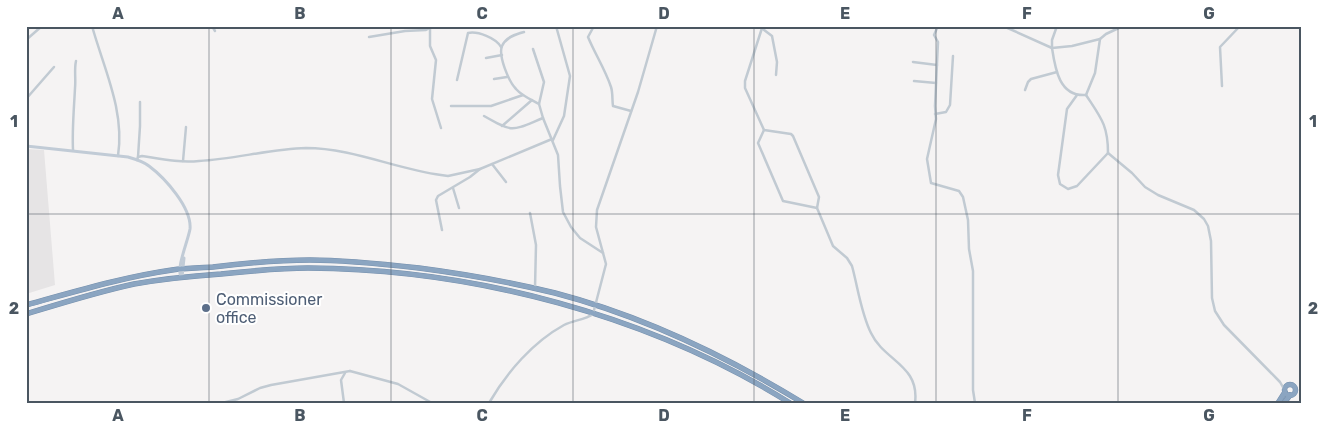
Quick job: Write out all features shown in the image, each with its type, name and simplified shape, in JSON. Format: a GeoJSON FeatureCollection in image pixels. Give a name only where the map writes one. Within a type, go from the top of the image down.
{"type":"FeatureCollection","features":[{"type":"Feature","properties":{"kind":"highway"},"geometry":{"type":"LineString","coordinates":[[26,305],[120,281],[182,269],[275,261],[349,261],[457,273],[535,288],[597,306],[694,344],[747,370],[803,403]]}},
{"type":"Feature","properties":{"kind":"highway"},"geometry":{"type":"LineString","coordinates":[[26,314],[57,303],[96,293],[181,277],[287,269],[368,270],[438,278],[487,286],[542,299],[644,330],[698,353],[790,403]]}},
{"type":"Feature","properties":{"kind":"highway"},"geometry":{"type":"LineString","coordinates":[[1278,403],[1285,389],[1293,384],[1296,389],[1294,394],[1290,395],[1284,403]]}},
{"type":"Feature","properties":{"kind":"highway"},"geometry":{"type":"LineString","coordinates":[[1285,389],[1290,395]]}},
{"type":"Feature","properties":{"kind":"street"},"geometry":{"type":"LineString","coordinates":[[26,40],[42,26]]}},
{"type":"Feature","properties":{"kind":"street"},"geometry":{"type":"LineString","coordinates":[[92,26],[111,84],[120,129],[118,156]]}},
{"type":"Feature","properties":{"kind":"street"},"geometry":{"type":"LineString","coordinates":[[212,26],[215,31]]}},
{"type":"Feature","properties":{"kind":"street"},"geometry":{"type":"LineString","coordinates":[[26,146],[183,161],[209,160],[260,152],[306,148],[345,153],[448,176],[480,169],[552,140],[564,116],[570,76],[556,26]]}},
{"type":"Feature","properties":{"kind":"street"},"geometry":{"type":"LineString","coordinates":[[594,26],[588,37],[610,85],[613,106],[631,111]]}},
{"type":"Feature","properties":{"kind":"street"},"geometry":{"type":"LineString","coordinates":[[489,403],[511,371],[536,344],[564,325],[593,314],[597,306],[606,269],[604,254],[596,227],[597,210],[631,111],[657,26]]}},
{"type":"Feature","properties":{"kind":"street"},"geometry":{"type":"LineString","coordinates":[[938,26],[934,35],[938,42],[935,124],[927,159],[929,178],[934,184],[959,191],[963,197],[968,220],[969,250],[973,270],[973,390],[975,403]]}},
{"type":"Feature","properties":{"kind":"street"},"geometry":{"type":"LineString","coordinates":[[1057,26],[1052,40],[1056,72],[1065,88],[1077,95],[1086,95]]}},
{"type":"Feature","properties":{"kind":"street"},"geometry":{"type":"LineString","coordinates":[[1004,27],[1052,48],[1072,46],[1100,39],[1123,26]]}},
{"type":"Feature","properties":{"kind":"street"},"geometry":{"type":"LineString","coordinates":[[1222,86],[1220,47],[1240,26]]}},
{"type":"Feature","properties":{"kind":"street"},"geometry":{"type":"LineString","coordinates":[[369,36],[431,27],[430,46],[436,60],[432,99],[442,128]]}},
{"type":"Feature","properties":{"kind":"street"},"geometry":{"type":"LineString","coordinates":[[776,75],[778,67],[772,36],[760,27],[745,85],[764,130],[758,143],[784,201],[817,208]]}},
{"type":"Feature","properties":{"kind":"street"},"geometry":{"type":"LineString","coordinates":[[501,47],[513,35],[524,32]]}},
{"type":"Feature","properties":{"kind":"street"},"geometry":{"type":"LineString","coordinates":[[457,80],[468,33],[483,34],[498,42],[501,47],[507,77],[516,89],[540,104]]}},
{"type":"Feature","properties":{"kind":"street"},"geometry":{"type":"LineString","coordinates":[[1086,95],[1095,73],[1100,39]]}},
{"type":"Feature","properties":{"kind":"street"},"geometry":{"type":"LineString","coordinates":[[533,49],[544,82],[540,104],[543,118],[559,163],[563,212],[570,227],[580,238],[604,254]]}},
{"type":"Feature","properties":{"kind":"street"},"geometry":{"type":"LineString","coordinates":[[486,58],[502,55]]}},
{"type":"Feature","properties":{"kind":"street"},"geometry":{"type":"LineString","coordinates":[[935,114],[946,112],[950,106],[953,56]]}},
{"type":"Feature","properties":{"kind":"street"},"geometry":{"type":"LineString","coordinates":[[73,150],[72,131],[76,86],[74,69],[76,61]]}},
{"type":"Feature","properties":{"kind":"street"},"geometry":{"type":"LineString","coordinates":[[914,62],[937,65]]}},
{"type":"Feature","properties":{"kind":"street"},"geometry":{"type":"LineString","coordinates":[[26,99],[54,67]]}},
{"type":"Feature","properties":{"kind":"street"},"geometry":{"type":"LineString","coordinates":[[1025,90],[1031,79],[1056,72]]}},
{"type":"Feature","properties":{"kind":"street"},"geometry":{"type":"LineString","coordinates":[[494,79],[507,77]]}},
{"type":"Feature","properties":{"kind":"street"},"geometry":{"type":"LineString","coordinates":[[914,81],[936,83]]}},
{"type":"Feature","properties":{"kind":"street"},"geometry":{"type":"LineString","coordinates":[[451,106],[491,106],[523,95]]}},
{"type":"Feature","properties":{"kind":"street"},"geometry":{"type":"LineString","coordinates":[[1077,95],[1068,109],[1058,174],[1060,184],[1068,189],[1077,186],[1108,154],[1107,130],[1104,122],[1086,95]]}},
{"type":"Feature","properties":{"kind":"street"},"geometry":{"type":"LineString","coordinates":[[502,126],[532,100]]}},
{"type":"Feature","properties":{"kind":"street"},"geometry":{"type":"LineString","coordinates":[[138,158],[140,102]]}},
{"type":"Feature","properties":{"kind":"street"},"geometry":{"type":"LineString","coordinates":[[484,116],[507,129],[514,129],[543,118]]}},
{"type":"Feature","properties":{"kind":"street"},"geometry":{"type":"LineString","coordinates":[[183,161],[186,127]]}},
{"type":"Feature","properties":{"kind":"street"},"geometry":{"type":"LineString","coordinates":[[764,130],[791,134],[793,136],[819,197],[817,208],[833,246],[847,258],[852,266],[868,326],[873,337],[905,369],[913,380],[916,393],[914,403]]}},
{"type":"Feature","properties":{"kind":"street"},"geometry":{"type":"LineString","coordinates":[[1108,154],[1132,172],[1145,187],[1158,196],[1194,210],[1204,219],[1208,226],[1211,241],[1212,298],[1215,311],[1224,324],[1285,389]]}},
{"type":"Feature","properties":{"kind":"street"},"geometry":{"type":"LineString","coordinates":[[138,158],[156,172],[185,207],[190,224],[181,277]]}},
{"type":"Feature","properties":{"kind":"street"},"geometry":{"type":"LineString","coordinates":[[492,164],[506,182]]}},
{"type":"Feature","properties":{"kind":"street"},"geometry":{"type":"LineString","coordinates":[[442,230],[437,197],[480,169]]}},
{"type":"Feature","properties":{"kind":"street"},"geometry":{"type":"LineString","coordinates":[[453,188],[458,208]]}},
{"type":"Feature","properties":{"kind":"street"},"geometry":{"type":"LineString","coordinates":[[530,213],[536,245],[535,288]]}},
{"type":"Feature","properties":{"kind":"street"},"geometry":{"type":"LineString","coordinates":[[222,403],[238,399],[260,388],[271,385],[350,371],[398,384],[432,403]]}},
{"type":"Feature","properties":{"kind":"street"},"geometry":{"type":"LineString","coordinates":[[344,403],[341,380],[343,374],[350,371]]}},
{"type":"Feature","properties":{"kind":"shaded area"},"geometry":{"type":"Polygon","coordinates":[[[26,149],[44,150],[55,285],[26,294],[26,149]]]}},
{"type":"Feature","properties":{"kind":"place","name":"Commissioner office"},"geometry":{"type":"Point","coordinates":[206,308]}}]}
